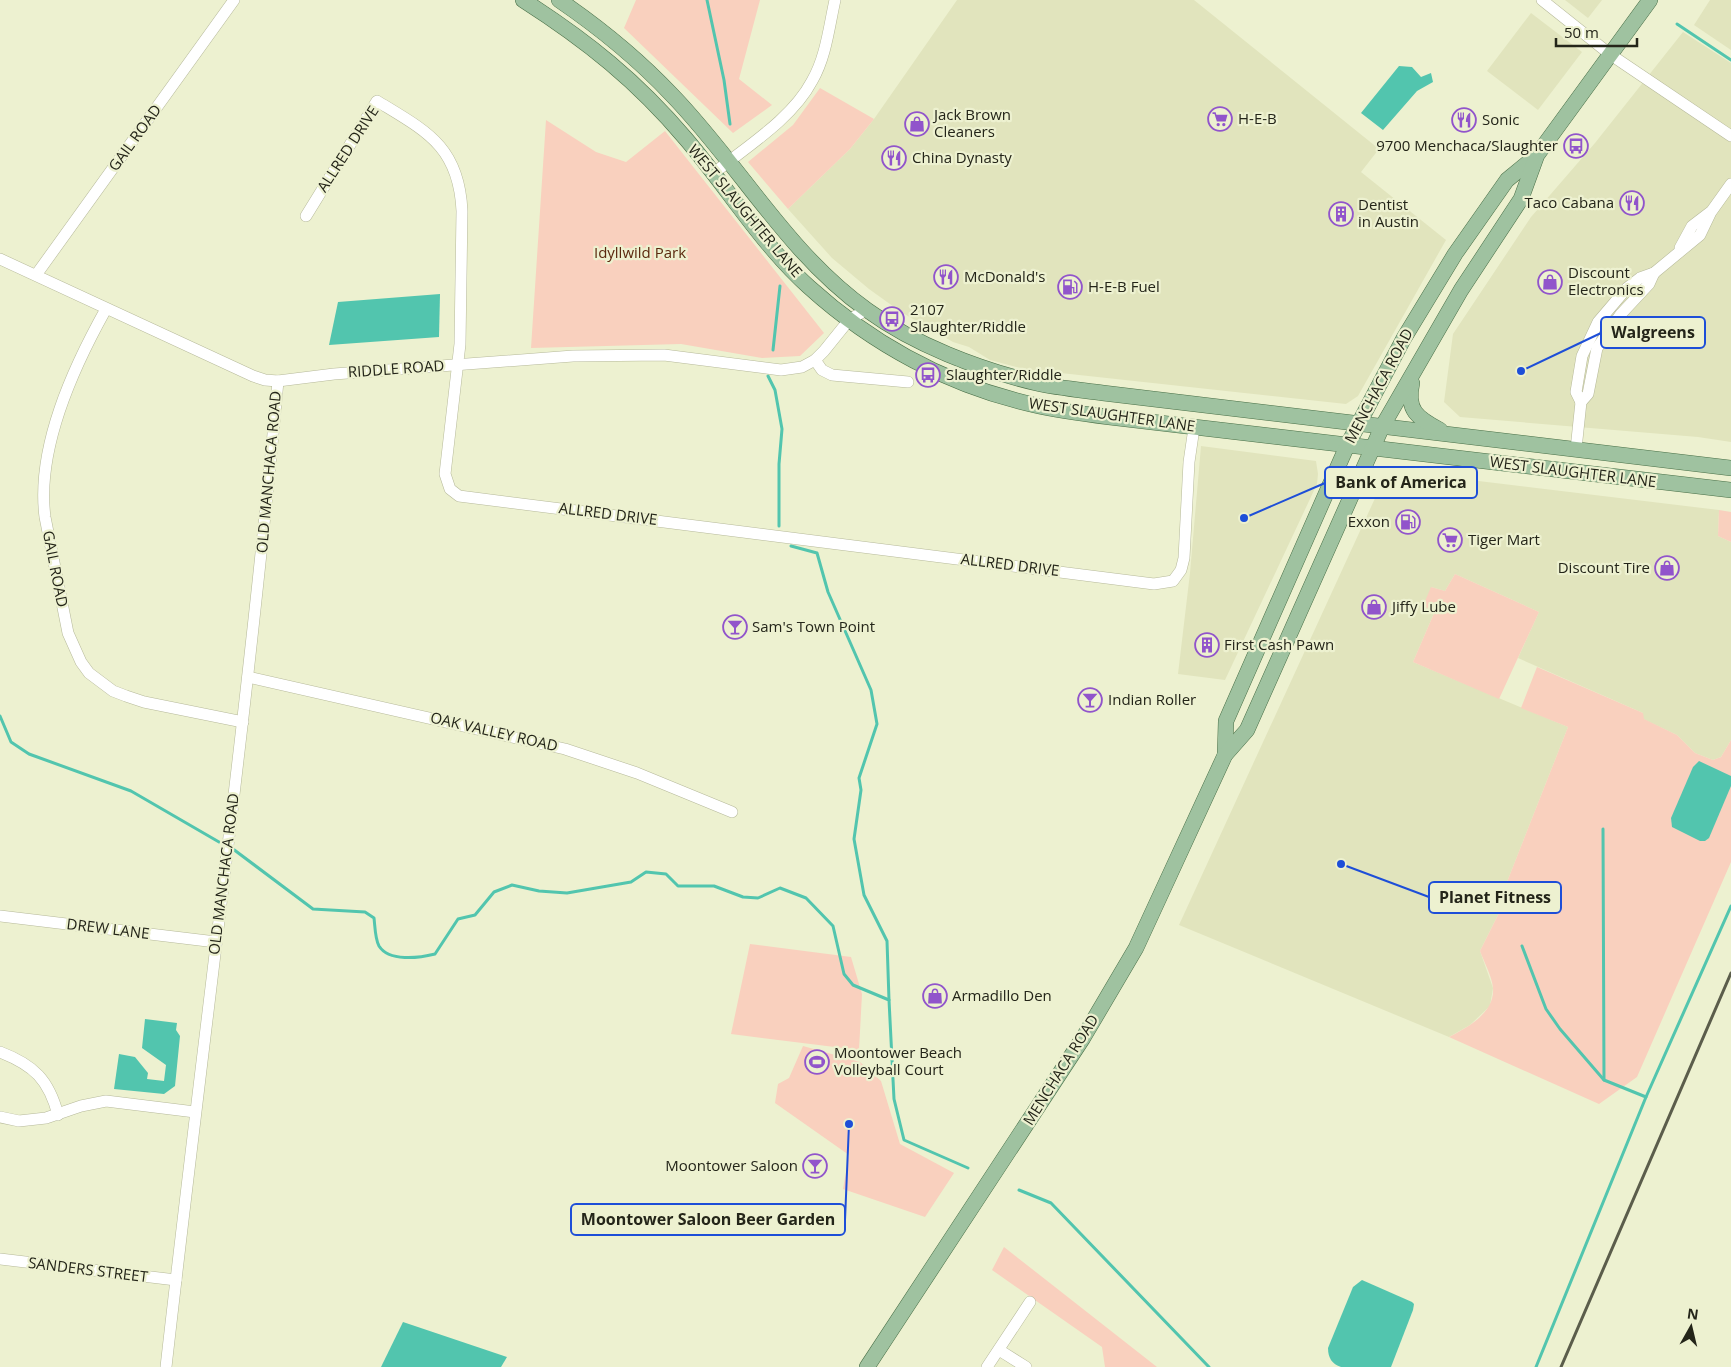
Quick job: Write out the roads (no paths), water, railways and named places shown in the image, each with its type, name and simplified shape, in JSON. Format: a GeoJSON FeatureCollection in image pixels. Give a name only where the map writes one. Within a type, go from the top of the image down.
{"type":"FeatureCollection","features":[{"type":"Feature","properties":{"kind":"main road","name":"WEST SLAUGHTER LANE"},"geometry":{"type":"LineString","coordinates":[[523,0],[582,40],[614,65],[658,107],[714,173],[774,250],[808,286],[849,320],[912,361],[968,386],[1035,406],[1068,411],[1194,428],[1731,490]]}},
{"type":"Feature","properties":{"kind":"main road","name":"WEST SLAUGHTER LANE"},"geometry":{"type":"LineString","coordinates":[[559,0],[597,26],[634,58],[672,95],[819,269],[866,310],[917,340],[981,368],[1037,383],[1103,393],[1731,468]]}},
{"type":"Feature","properties":{"kind":"main road","name":"MENCHACA ROAD"},"geometry":{"type":"LineString","coordinates":[[1225,756],[1226,721],[1348,446],[1419,311],[1455,254],[1506,180],[1537,155],[1650,0]]}},
{"type":"Feature","properties":{"kind":"main road","name":"MENCHACA ROAD"},"geometry":{"type":"LineString","coordinates":[[868,1367],[1083,1038],[1136,948],[1225,756],[1247,730],[1371,448],[1461,290],[1521,200],[1537,155]]}},
{"type":"Feature","properties":{"kind":"main road"},"geometry":{"type":"LineString","coordinates":[[1414,372],[1408,397],[1415,413],[1424,422],[1448,434]]}},
{"type":"Feature","properties":{"kind":"main road"},"geometry":{"type":"LineString","coordinates":[[1068,411],[1087,407],[1095,402],[1103,393]]}},
{"type":"Feature","properties":{"kind":"street","name":"GAIL ROAD"},"geometry":{"type":"LineString","coordinates":[[36,275],[234,0]]}},
{"type":"Feature","properties":{"kind":"street"},"geometry":{"type":"LineString","coordinates":[[545,14],[554,0]]}},
{"type":"Feature","properties":{"kind":"street"},"geometry":{"type":"LineString","coordinates":[[714,173],[782,118],[800,100],[812,82],[826,45],[835,0]]}},
{"type":"Feature","properties":{"kind":"street"},"geometry":{"type":"LineString","coordinates":[[1542,0],[1611,55],[1731,136]]}},
{"type":"Feature","properties":{"kind":"street","name":"ALLRED DRIVE"},"geometry":{"type":"LineString","coordinates":[[306,216],[376,101],[416,125],[442,147],[452,162],[461,193],[460,344],[445,474],[450,489],[459,496],[1154,584],[1173,581],[1182,564],[1189,462],[1194,428]]}},
{"type":"Feature","properties":{"kind":"street"},"geometry":{"type":"LineString","coordinates":[[1576,450],[1581,402],[1588,394],[1597,348],[1620,314],[1649,284],[1654,273],[1678,252],[1692,226],[1711,212],[1731,184]]}},
{"type":"Feature","properties":{"kind":"street","name":"RIDDLE ROAD"},"geometry":{"type":"LineString","coordinates":[[0,259],[252,376],[278,381],[334,374],[573,356],[664,355],[781,370],[802,367],[815,360],[824,352],[849,320],[866,310]]}},
{"type":"Feature","properties":{"kind":"street","name":"GAIL ROAD"},"geometry":{"type":"LineString","coordinates":[[106,309],[93,333],[62,403],[44,466],[42,492],[44,517],[68,633],[81,662],[89,673],[113,691],[144,702],[243,722]]}},
{"type":"Feature","properties":{"kind":"street"},"geometry":{"type":"LineString","coordinates":[[815,360],[822,370],[832,374],[908,382]]}},
{"type":"Feature","properties":{"kind":"street","name":"OLD MANCHACA ROAD"},"geometry":{"type":"LineString","coordinates":[[166,1367],[243,722],[263,545],[278,381]]}},
{"type":"Feature","properties":{"kind":"street","name":"OAK VALLEY ROAD"},"geometry":{"type":"LineString","coordinates":[[248,677],[565,748],[637,773],[732,812]]}},
{"type":"Feature","properties":{"kind":"street","name":"DREW LANE"},"geometry":{"type":"LineString","coordinates":[[0,916],[216,942]]}},
{"type":"Feature","properties":{"kind":"street"},"geometry":{"type":"LineString","coordinates":[[0,1052],[22,1062],[40,1076],[53,1098],[58,1115]]}},
{"type":"Feature","properties":{"kind":"street"},"geometry":{"type":"LineString","coordinates":[[0,1117],[19,1121],[46,1118],[81,1106],[106,1101],[195,1112]]}},
{"type":"Feature","properties":{"kind":"street","name":"SANDERS STREET"},"geometry":{"type":"LineString","coordinates":[[0,1259],[176,1280]]}},
{"type":"Feature","properties":{"kind":"street"},"geometry":{"type":"LineString","coordinates":[[987,1367],[1030,1302]]}},
{"type":"Feature","properties":{"kind":"street"},"geometry":{"type":"LineString","coordinates":[[999,1350],[1026,1367]]}},
{"type":"Feature","properties":{"kind":"water"},"geometry":{"type":"Polygon","coordinates":[[[1399,66],[1412,67],[1421,77],[1431,73],[1433,82],[1417,91],[1383,130],[1361,113],[1399,66]]]}},
{"type":"Feature","properties":{"kind":"water"},"geometry":{"type":"Polygon","coordinates":[[[440,294],[439,337],[329,345],[338,302],[440,294]]]}},
{"type":"Feature","properties":{"kind":"water"},"geometry":{"type":"Polygon","coordinates":[[[1699,761],[1731,776],[1731,786],[1709,838],[1705,841],[1700,841],[1672,827],[1671,818],[1693,767],[1699,761]]]}},
{"type":"Feature","properties":{"kind":"water"},"geometry":{"type":"Polygon","coordinates":[[[145,1019],[177,1023],[176,1030],[180,1036],[175,1086],[164,1094],[114,1089],[119,1054],[135,1057],[148,1073],[147,1079],[164,1081],[166,1065],[142,1048],[145,1019]]]}},
{"type":"Feature","properties":{"kind":"water"},"geometry":{"type":"Polygon","coordinates":[[[1362,1280],[1414,1304],[1391,1367],[1341,1367],[1331,1360],[1329,1355],[1328,1348],[1353,1287],[1362,1280]]]}},
{"type":"Feature","properties":{"kind":"water"},"geometry":{"type":"Polygon","coordinates":[[[403,1322],[507,1357],[501,1367],[381,1367],[403,1322]]]}},
{"type":"Feature","properties":{"kind":"waterway"},"geometry":{"type":"LineString","coordinates":[[707,0],[724,80],[730,124]]}},
{"type":"Feature","properties":{"kind":"waterway"},"geometry":{"type":"LineString","coordinates":[[1677,24],[1731,60]]}},
{"type":"Feature","properties":{"kind":"waterway"},"geometry":{"type":"LineString","coordinates":[[773,350],[780,286]]}},
{"type":"Feature","properties":{"kind":"waterway"},"geometry":{"type":"LineString","coordinates":[[768,376],[775,390],[782,429],[779,464],[779,526]]}},
{"type":"Feature","properties":{"kind":"waterway"},"geometry":{"type":"LineString","coordinates":[[791,546],[817,553],[828,592],[871,690],[877,724],[859,778],[861,790],[854,839],[864,895],[887,941],[889,1000]]}},
{"type":"Feature","properties":{"kind":"waterway"},"geometry":{"type":"LineString","coordinates":[[0,716],[11,742],[29,754],[131,791],[219,842]]}},
{"type":"Feature","properties":{"kind":"waterway"},"geometry":{"type":"LineString","coordinates":[[1603,829],[1604,1080]]}},
{"type":"Feature","properties":{"kind":"waterway"},"geometry":{"type":"LineString","coordinates":[[233,849],[313,909],[365,912],[374,918],[379,946],[390,955],[405,958],[435,954],[458,919],[475,915],[494,892],[512,885],[539,891],[567,893],[631,882],[646,872],[666,874],[678,886],[714,886],[743,897],[758,898],[780,888],[806,898],[833,926],[844,974],[853,985],[889,1000],[894,1099],[904,1140],[968,1168]]}},
{"type":"Feature","properties":{"kind":"waterway"},"geometry":{"type":"LineString","coordinates":[[1536,1367],[1646,1097],[1731,906]]}},
{"type":"Feature","properties":{"kind":"waterway"},"geometry":{"type":"LineString","coordinates":[[1522,946],[1546,1009],[1560,1029],[1604,1080],[1646,1097]]}},
{"type":"Feature","properties":{"kind":"waterway"},"geometry":{"type":"LineString","coordinates":[[1019,1190],[1051,1203],[1209,1367]]}},
{"type":"Feature","properties":{"kind":"railway"},"geometry":{"type":"LineString","coordinates":[[1561,1367],[1731,973]]}},
{"type":"Feature","properties":{"kind":"place","name":"H-E-B"},"geometry":{"type":"Point","coordinates":[1220,119]}},
{"type":"Feature","properties":{"kind":"place","name":"Sonic"},"geometry":{"type":"Point","coordinates":[1464,120]}},
{"type":"Feature","properties":{"kind":"place","name":"Jack Brown Cleaners"},"geometry":{"type":"Point","coordinates":[917,124]}},
{"type":"Feature","properties":{"kind":"place","name":"9700 Menchaca/Slaughter"},"geometry":{"type":"Point","coordinates":[1576,146]}},
{"type":"Feature","properties":{"kind":"place","name":"China Dynasty"},"geometry":{"type":"Point","coordinates":[894,158]}},
{"type":"Feature","properties":{"kind":"place","name":"Taco Cabana"},"geometry":{"type":"Point","coordinates":[1632,203]}},
{"type":"Feature","properties":{"kind":"place","name":"Dentist in Austin"},"geometry":{"type":"Point","coordinates":[1341,214]}},
{"type":"Feature","properties":{"kind":"place","name":"McDonald's"},"geometry":{"type":"Point","coordinates":[946,277]}},
{"type":"Feature","properties":{"kind":"place","name":"Discount Electronics"},"geometry":{"type":"Point","coordinates":[1550,282]}},
{"type":"Feature","properties":{"kind":"place","name":"H-E-B Fuel"},"geometry":{"type":"Point","coordinates":[1070,287]}},
{"type":"Feature","properties":{"kind":"place","name":"2107 Slaughter/Riddle"},"geometry":{"type":"Point","coordinates":[892,319]}},
{"type":"Feature","properties":{"kind":"place","name":"Walgreens"},"geometry":{"type":"Point","coordinates":[1521,371]}},
{"type":"Feature","properties":{"kind":"place","name":"Slaughter/Riddle"},"geometry":{"type":"Point","coordinates":[928,375]}},
{"type":"Feature","properties":{"kind":"place","name":"Bank of America"},"geometry":{"type":"Point","coordinates":[1244,518]}},
{"type":"Feature","properties":{"kind":"place","name":"Exxon"},"geometry":{"type":"Point","coordinates":[1408,522]}},
{"type":"Feature","properties":{"kind":"place","name":"Tiger Mart"},"geometry":{"type":"Point","coordinates":[1450,540]}},
{"type":"Feature","properties":{"kind":"place","name":"Discount Tire"},"geometry":{"type":"Point","coordinates":[1667,568]}},
{"type":"Feature","properties":{"kind":"place","name":"Jiffy Lube"},"geometry":{"type":"Point","coordinates":[1374,607]}},
{"type":"Feature","properties":{"kind":"place","name":"Sam's Town Point"},"geometry":{"type":"Point","coordinates":[735,627]}},
{"type":"Feature","properties":{"kind":"place","name":"First Cash Pawn"},"geometry":{"type":"Point","coordinates":[1207,645]}},
{"type":"Feature","properties":{"kind":"place","name":"Indian Roller"},"geometry":{"type":"Point","coordinates":[1090,700]}},
{"type":"Feature","properties":{"kind":"place","name":"Planet Fitness"},"geometry":{"type":"Point","coordinates":[1341,864]}},
{"type":"Feature","properties":{"kind":"place","name":"Armadillo Den"},"geometry":{"type":"Point","coordinates":[935,996]}},
{"type":"Feature","properties":{"kind":"place","name":"Moontower Beach Volleyball Court"},"geometry":{"type":"Point","coordinates":[817,1062]}},
{"type":"Feature","properties":{"kind":"place","name":"Moontower Saloon Beer Garden"},"geometry":{"type":"Point","coordinates":[849,1124]}},
{"type":"Feature","properties":{"kind":"place","name":"Moontower Saloon"},"geometry":{"type":"Point","coordinates":[815,1166]}},
{"type":"Feature","properties":{"kind":"park label","name":"Idyllwild Park"},"geometry":{"type":"Point","coordinates":[640,253]}}]}
